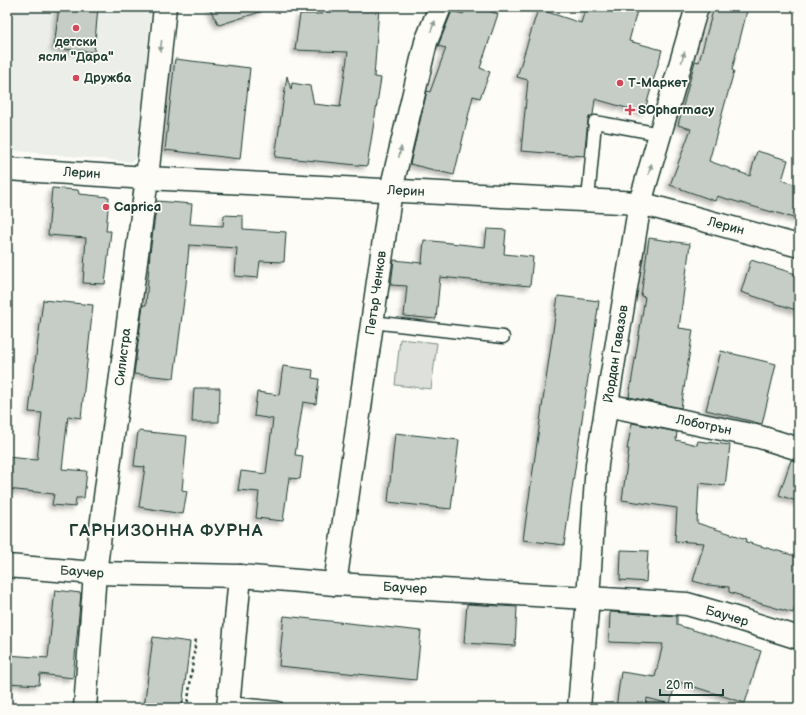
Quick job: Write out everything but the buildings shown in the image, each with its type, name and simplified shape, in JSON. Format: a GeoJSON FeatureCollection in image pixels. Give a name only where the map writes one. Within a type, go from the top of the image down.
{"type":"FeatureCollection","features":[{"type":"Feature","properties":{"kind":"street","name":"Силистра"},"geometry":{"type":"LineString","coordinates":[[85,708],[95,573],[147,178],[165,7]]}},
{"type":"Feature","properties":{"kind":"street","name":"Петър Ченков"},"geometry":{"type":"LineString","coordinates":[[335,584],[391,190],[426,42],[440,7]]}},
{"type":"Feature","properties":{"kind":"street","name":"Йордан Гавазов"},"geometry":{"type":"LineString","coordinates":[[579,708],[597,464],[640,203],[660,134],[690,11]]}},
{"type":"Feature","properties":{"kind":"street","name":"Лерин"},"geometry":{"type":"LineString","coordinates":[[7,169],[147,178],[640,203],[799,246]]}},
{"type":"Feature","properties":{"kind":"street","name":"Лоботрън"},"geometry":{"type":"LineString","coordinates":[[607,405],[760,436],[799,449]]}},
{"type":"Feature","properties":{"kind":"street","name":"Баучер"},"geometry":{"type":"LineString","coordinates":[[7,566],[95,573],[240,576],[335,584],[687,604],[799,638]]}},
{"type":"Feature","properties":{"kind":"street"},"geometry":{"type":"LineString","coordinates":[[228,706],[240,576]]}},
{"type":"Feature","properties":{"kind":"lane"},"geometry":{"type":"LineString","coordinates":[[588,200],[595,122],[660,134]]}},
{"type":"Feature","properties":{"kind":"lane"},"geometry":{"type":"LineString","coordinates":[[372,322],[503,337]]}},
{"type":"Feature","properties":{"kind":"lane"},"geometry":{"type":"LineString","coordinates":[[228,706],[278,708]]}},
{"type":"Feature","properties":{"kind":"path"},"geometry":{"type":"LineString","coordinates":[[187,708],[196,638]]}},
{"type":"Feature","properties":{"kind":"shaded area","name":"Дружба"},"geometry":{"type":"Polygon","coordinates":[[[7,7],[151,7],[138,156],[131,162],[7,150],[7,7]]]}},
{"type":"Feature","properties":{"kind":"shaded area"},"geometry":{"type":"Polygon","coordinates":[[[400,339],[437,343],[431,389],[395,385],[400,339]]]}},
{"type":"Feature","properties":{"kind":"place","name":"детски ясли \"Дара\""},"geometry":{"type":"Point","coordinates":[76,28]}},
{"type":"Feature","properties":{"kind":"place","name":"Дружба"},"geometry":{"type":"Point","coordinates":[76,78]}},
{"type":"Feature","properties":{"kind":"place","name":"Т-Маркет"},"geometry":{"type":"Point","coordinates":[620,83]}},
{"type":"Feature","properties":{"kind":"place","name":"SOpharmacy"},"geometry":{"type":"Point","coordinates":[630,110]}},
{"type":"Feature","properties":{"kind":"place","name":"Caprica"},"geometry":{"type":"Point","coordinates":[106,207]}},
{"type":"Feature","properties":{"kind":"district","name":"ГАРНИЗОННА ФУРНА"},"geometry":{"type":"Point","coordinates":[166,531]}}]}
